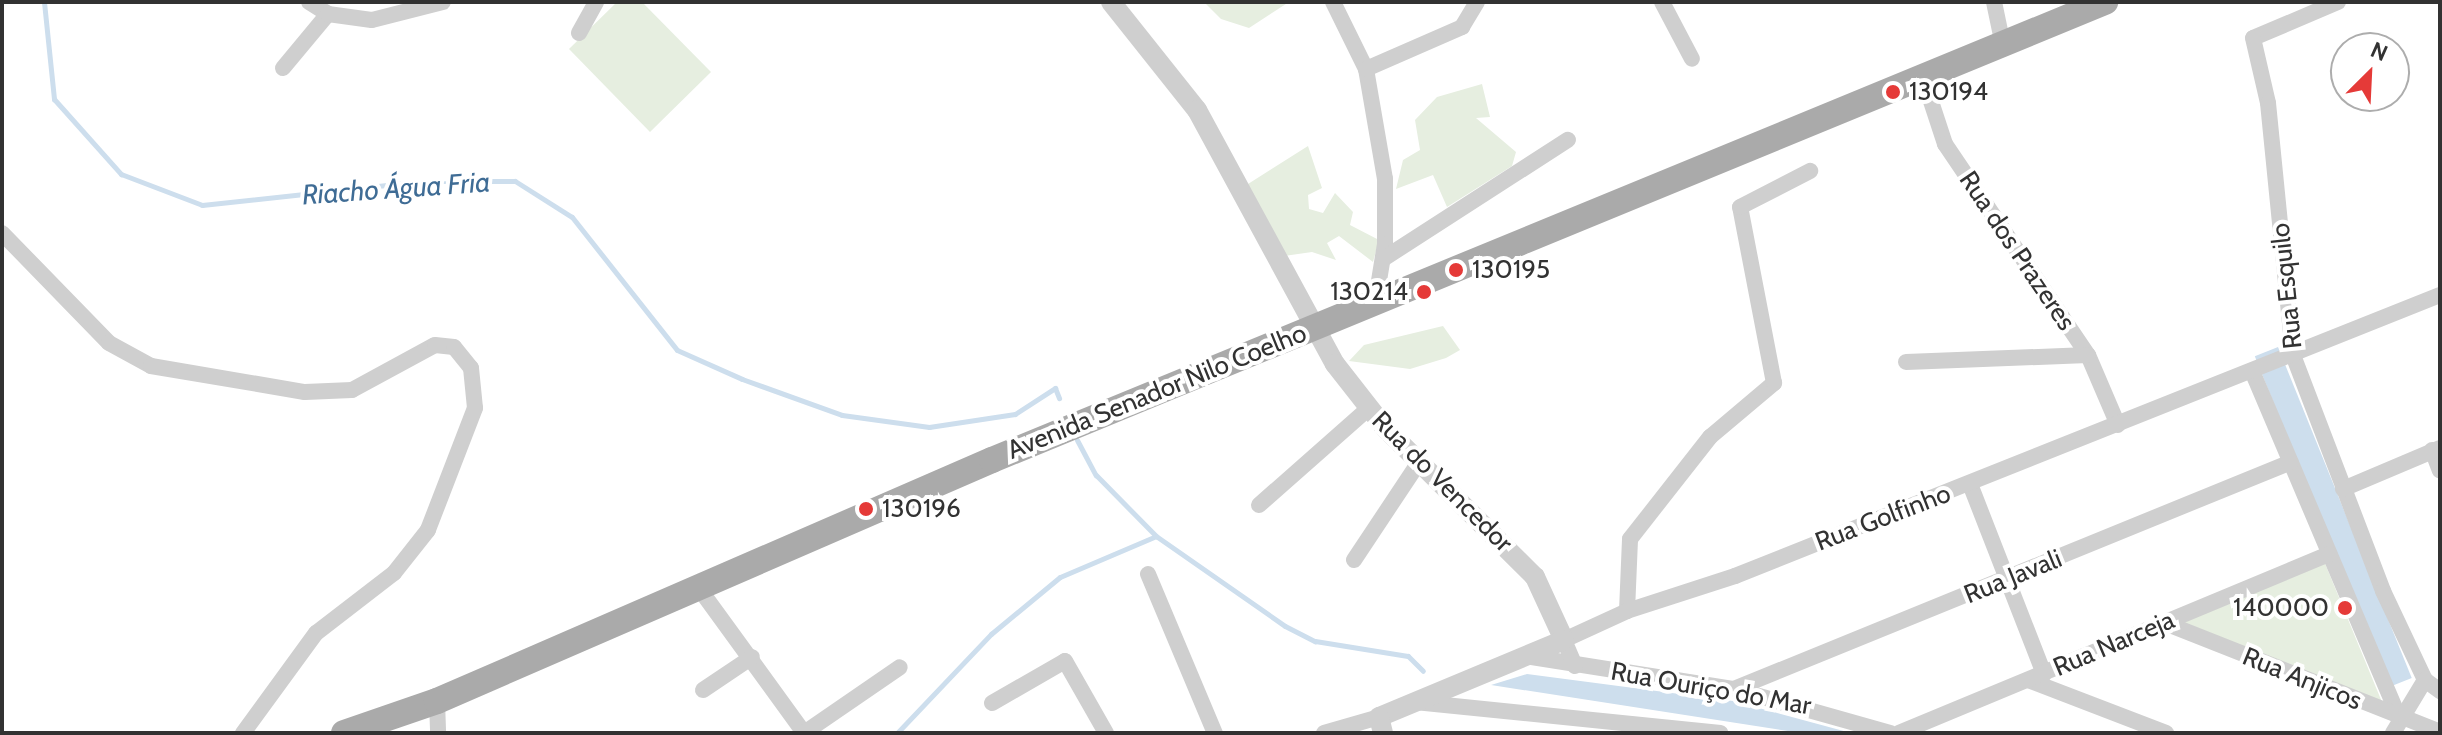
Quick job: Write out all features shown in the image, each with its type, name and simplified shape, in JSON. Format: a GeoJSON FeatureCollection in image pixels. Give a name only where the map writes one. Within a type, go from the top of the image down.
{"type":"FeatureCollection","features":[{"type":"Feature","properties":{"kind":"main road","name":"Avenida Senador Nilo Coelho"},"geometry":{"type":"LineString","coordinates":[[344,733],[437,701],[701,591],[992,460],[1375,305],[1922,74],[2003,45],[2105,2]]}},
{"type":"Feature","properties":{"kind":"street"},"geometry":{"type":"LineString","coordinates":[[309,2],[328,14],[372,20],[443,2]]}},
{"type":"Feature","properties":{"kind":"street"},"geometry":{"type":"LineString","coordinates":[[579,33],[596,2]]}},
{"type":"Feature","properties":{"kind":"street","name":"Rua do Vencedor"},"geometry":{"type":"LineString","coordinates":[[1111,2],[1177,80],[1217,143],[1313,328],[1368,409],[1535,577],[1564,640]]}},
{"type":"Feature","properties":{"kind":"street"},"geometry":{"type":"LineString","coordinates":[[1333,2],[1366,69],[1387,208],[1375,305]]}},
{"type":"Feature","properties":{"kind":"street"},"geometry":{"type":"LineString","coordinates":[[1366,69],[1462,27],[1477,2]]}},
{"type":"Feature","properties":{"kind":"street"},"geometry":{"type":"LineString","coordinates":[[1662,2],[1692,59]]}},
{"type":"Feature","properties":{"kind":"street"},"geometry":{"type":"LineString","coordinates":[[1994,2],[2003,45]]}},
{"type":"Feature","properties":{"kind":"street","name":"Rua Esquilo"},"geometry":{"type":"LineString","coordinates":[[2338,2],[2253,38],[2268,103],[2291,355],[2343,489],[2425,680]]}},
{"type":"Feature","properties":{"kind":"street"},"geometry":{"type":"LineString","coordinates":[[283,68],[328,14]]}},
{"type":"Feature","properties":{"kind":"street","name":"Rua dos Prazeres"},"geometry":{"type":"LineString","coordinates":[[1922,74],[1935,123],[1981,205],[2088,355],[2118,425]]}},
{"type":"Feature","properties":{"kind":"street"},"geometry":{"type":"LineString","coordinates":[[1383,259],[1568,140]]}},
{"type":"Feature","properties":{"kind":"street"},"geometry":{"type":"LineString","coordinates":[[1627,611],[1630,539],[1710,437],[1774,383],[1740,207],[1810,171]]}},
{"type":"Feature","properties":{"kind":"street"},"geometry":{"type":"LineString","coordinates":[[2,233],[109,343],[151,366],[305,392],[352,390],[435,345],[454,347],[471,368],[475,408],[428,530],[394,573],[316,633],[243,733]]}},
{"type":"Feature","properties":{"kind":"street","name":"Rua Golfinho"},"geometry":{"type":"LineString","coordinates":[[1324,733],[1381,725],[1409,702],[1564,640],[1627,611],[1970,484],[2440,295]]}},
{"type":"Feature","properties":{"kind":"street"},"geometry":{"type":"LineString","coordinates":[[1906,362],[2088,355]]}},
{"type":"Feature","properties":{"kind":"street","name":"Rua Esquilo"},"geometry":{"type":"LineString","coordinates":[[2254,370],[2396,726]]}},
{"type":"Feature","properties":{"kind":"street"},"geometry":{"type":"LineString","coordinates":[[1259,505],[1368,409]]}},
{"type":"Feature","properties":{"kind":"street"},"geometry":{"type":"LineString","coordinates":[[2343,489],[2436,449],[2440,471]]}},
{"type":"Feature","properties":{"kind":"street"},"geometry":{"type":"LineString","coordinates":[[1354,560],[1419,462]]}},
{"type":"Feature","properties":{"kind":"street","name":"Rua Javali"},"geometry":{"type":"LineString","coordinates":[[1734,689],[2009,580],[2291,462]]}},
{"type":"Feature","properties":{"kind":"street"},"geometry":{"type":"LineString","coordinates":[[1970,484],[2044,674]]}},
{"type":"Feature","properties":{"kind":"street","name":"Rua Narceja"},"geometry":{"type":"LineString","coordinates":[[1899,733],[2329,554]]}},
{"type":"Feature","properties":{"kind":"street"},"geometry":{"type":"LineString","coordinates":[[1148,574],[1215,733]]}},
{"type":"Feature","properties":{"kind":"street"},"geometry":{"type":"LineString","coordinates":[[701,591],[752,657],[804,733],[900,667]]}},
{"type":"Feature","properties":{"kind":"street","name":"Rua Anjicos"},"geometry":{"type":"LineString","coordinates":[[2165,623],[2396,726],[2440,732]]}},
{"type":"Feature","properties":{"kind":"street","name":"Rua Ouriço do Mar"},"geometry":{"type":"LineString","coordinates":[[1564,640],[1575,666]]}},
{"type":"Feature","properties":{"kind":"street","name":"Rua Ouriço do Mar"},"geometry":{"type":"LineString","coordinates":[[1525,656],[1734,689],[1891,733]]}},
{"type":"Feature","properties":{"kind":"street"},"geometry":{"type":"LineString","coordinates":[[703,690],[752,657]]}},
{"type":"Feature","properties":{"kind":"street"},"geometry":{"type":"LineString","coordinates":[[992,703],[1065,661],[1106,733]]}},
{"type":"Feature","properties":{"kind":"street"},"geometry":{"type":"LineString","coordinates":[[2028,680],[2166,733]]}},
{"type":"Feature","properties":{"kind":"street"},"geometry":{"type":"LineString","coordinates":[[2396,726],[2425,680],[2440,691]]}},
{"type":"Feature","properties":{"kind":"street"},"geometry":{"type":"LineString","coordinates":[[437,701],[438,733]]}},
{"type":"Feature","properties":{"kind":"street","name":"Rua Ouriço do Mar"},"geometry":{"type":"LineString","coordinates":[[1409,702],[1720,733]]}},
{"type":"Feature","properties":{"kind":"shaded area"},"geometry":{"type":"Polygon","coordinates":[[[617,2],[642,2],[711,72],[650,132],[569,49],[617,2]]]}},
{"type":"Feature","properties":{"kind":"shaded area"},"geometry":{"type":"Polygon","coordinates":[[[1204,2],[1289,2],[1249,28],[1221,19],[1204,2]]]}},
{"type":"Feature","properties":{"kind":"shaded area"},"geometry":{"type":"Polygon","coordinates":[[[1482,84],[1490,117],[1476,118],[1516,152],[1512,166],[1447,207],[1433,175],[1396,189],[1403,160],[1420,150],[1415,120],[1437,97],[1482,84]]]}},
{"type":"Feature","properties":{"kind":"shaded area"},"geometry":{"type":"Polygon","coordinates":[[[1308,146],[1322,188],[1308,195],[1309,209],[1323,213],[1335,193],[1353,212],[1350,225],[1379,240],[1373,262],[1339,236],[1327,243],[1336,260],[1312,252],[1284,256],[1248,184],[1308,146]]]}},
{"type":"Feature","properties":{"kind":"shaded area"},"geometry":{"type":"Polygon","coordinates":[[[1443,326],[1460,350],[1446,358],[1410,369],[1349,361],[1364,345],[1443,326]]]}},
{"type":"Feature","properties":{"kind":"shaded area"},"geometry":{"type":"Polygon","coordinates":[[[2324,561],[2384,707],[2178,625],[2324,561]]]}},
{"type":"Feature","properties":{"kind":"water"},"geometry":{"type":"Polygon","coordinates":[[[2278,347],[2412,678],[2389,687],[2255,356],[2278,347]]]}},
{"type":"Feature","properties":{"kind":"water"},"geometry":{"type":"Polygon","coordinates":[[[1527,674],[1733,701],[1851,733],[1801,733],[1491,685],[1527,674]]]}},
{"type":"Feature","properties":{"kind":"waterway","name":"Riacho Água Fria"},"geometry":{"type":"LineString","coordinates":[[44,2],[54,99],[121,174],[202,205],[424,181],[515,181],[572,217],[677,350],[742,379],[842,415],[929,427],[1015,414],[1055,388],[1059,398]]}},
{"type":"Feature","properties":{"kind":"waterway","name":"Riacho Água Fria"},"geometry":{"type":"LineString","coordinates":[[1077,440],[1096,475],[1156,536],[1285,626],[1315,641],[1408,656],[1423,671]]}},
{"type":"Feature","properties":{"kind":"waterway"},"geometry":{"type":"LineString","coordinates":[[897,733],[991,634],[1060,577],[1156,536]]}},
{"type":"Feature","properties":{"kind":"place","name":"130194"},"geometry":{"type":"Point","coordinates":[1893,92]}},
{"type":"Feature","properties":{"kind":"place","name":"130195"},"geometry":{"type":"Point","coordinates":[1456,270]}},
{"type":"Feature","properties":{"kind":"place","name":"130214"},"geometry":{"type":"Point","coordinates":[1424,292]}},
{"type":"Feature","properties":{"kind":"place","name":"130196"},"geometry":{"type":"Point","coordinates":[866,509]}},
{"type":"Feature","properties":{"kind":"place","name":"140000"},"geometry":{"type":"Point","coordinates":[2345,608]}}]}
